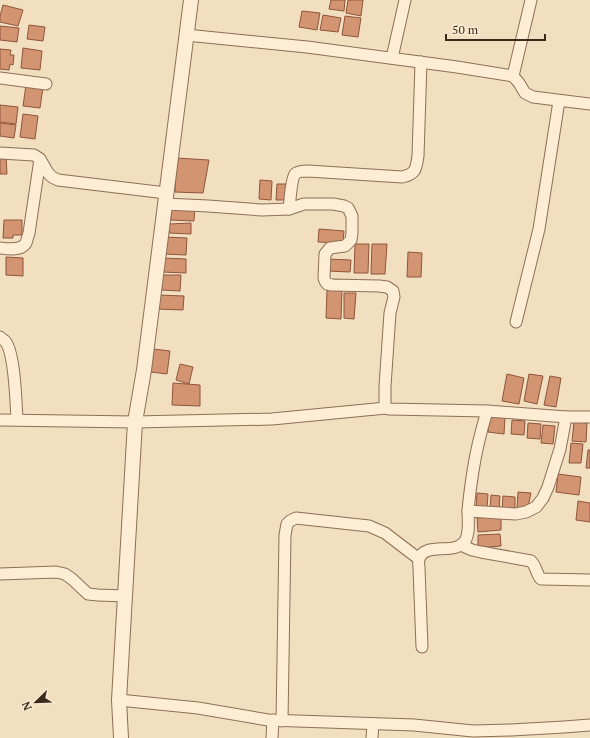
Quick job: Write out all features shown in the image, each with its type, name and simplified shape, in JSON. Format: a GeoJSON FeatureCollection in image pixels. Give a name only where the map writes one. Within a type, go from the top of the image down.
{"type":"FeatureCollection","features":[{"type":"Feature","properties":{"kind":"street"},"geometry":{"type":"LineString","coordinates":[[121,738],[119,700],[135,422],[144,370],[191,0]]}},
{"type":"Feature","properties":{"kind":"street"},"geometry":{"type":"LineString","coordinates":[[392,58],[405,0]]}},
{"type":"Feature","properties":{"kind":"street"},"geometry":{"type":"LineString","coordinates":[[512,76],[531,0]]}},
{"type":"Feature","properties":{"kind":"street"},"geometry":{"type":"LineString","coordinates":[[186,35],[308,47],[512,76],[519,83],[525,93],[533,97],[590,104]]}},
{"type":"Feature","properties":{"kind":"street"},"geometry":{"type":"LineString","coordinates":[[289,209],[293,179],[295,174],[299,171],[402,177],[414,172],[417,166],[418,156],[421,62]]}},
{"type":"Feature","properties":{"kind":"street"},"geometry":{"type":"LineString","coordinates":[[0,78],[46,84]]}},
{"type":"Feature","properties":{"kind":"street"},"geometry":{"type":"LineString","coordinates":[[516,322],[539,229],[559,101]]}},
{"type":"Feature","properties":{"kind":"street"},"geometry":{"type":"LineString","coordinates":[[0,153],[34,155],[40,158],[48,173],[58,180],[208,206],[262,210],[289,209],[304,204],[333,204],[348,208],[352,216],[351,240],[345,246],[330,248],[327,251],[325,254],[324,278],[327,284],[332,285],[379,286],[387,287],[393,291],[394,296],[390,313],[385,386],[386,408]]}},
{"type":"Feature","properties":{"kind":"street"},"geometry":{"type":"LineString","coordinates":[[0,248],[16,249],[22,247],[26,243],[29,233],[40,158]]}},
{"type":"Feature","properties":{"kind":"street"},"geometry":{"type":"LineString","coordinates":[[0,337],[6,342],[10,352],[14,376],[17,420]]}},
{"type":"Feature","properties":{"kind":"street"},"geometry":{"type":"LineString","coordinates":[[0,420],[135,422],[272,419],[386,408],[487,411],[566,417],[590,417]]}},
{"type":"Feature","properties":{"kind":"street"},"geometry":{"type":"LineString","coordinates":[[422,647],[419,559],[423,553],[428,550],[456,547],[461,545],[466,540],[473,470],[487,411]]}},
{"type":"Feature","properties":{"kind":"street"},"geometry":{"type":"LineString","coordinates":[[468,511],[516,514],[526,512],[536,507],[544,498],[550,481],[560,449],[566,417]]}},
{"type":"Feature","properties":{"kind":"street"},"geometry":{"type":"LineString","coordinates":[[272,738],[278,720],[284,535],[287,524],[296,518],[369,526],[385,533],[419,559]]}},
{"type":"Feature","properties":{"kind":"street"},"geometry":{"type":"LineString","coordinates":[[461,545],[472,550],[531,561],[535,564],[538,576],[541,578],[590,580]]}},
{"type":"Feature","properties":{"kind":"street"},"geometry":{"type":"LineString","coordinates":[[0,574],[56,572],[68,576],[88,594],[125,596]]}},
{"type":"Feature","properties":{"kind":"street"},"geometry":{"type":"LineString","coordinates":[[119,700],[198,708],[278,720],[414,725],[434,733],[511,730],[571,732],[590,725]]}},
{"type":"Feature","properties":{"kind":"street"},"geometry":{"type":"LineString","coordinates":[[372,738],[373,724]]}},
{"type":"Feature","properties":{"kind":"building"},"geometry":{"type":"Polygon","coordinates":[[[331,0],[345,0],[344,11],[329,9],[331,0]]]}},
{"type":"Feature","properties":{"kind":"building"},"geometry":{"type":"Polygon","coordinates":[[[348,0],[363,0],[361,16],[346,13],[348,0]]]}},
{"type":"Feature","properties":{"kind":"building"},"geometry":{"type":"Polygon","coordinates":[[[3,5],[23,10],[18,26],[0,22],[3,5]]]}},
{"type":"Feature","properties":{"kind":"building"},"geometry":{"type":"Polygon","coordinates":[[[302,11],[320,13],[317,30],[299,27],[302,11]]]}},
{"type":"Feature","properties":{"kind":"building"},"geometry":{"type":"Polygon","coordinates":[[[323,15],[341,18],[338,32],[320,30],[323,15]]]}},
{"type":"Feature","properties":{"kind":"building"},"geometry":{"type":"Polygon","coordinates":[[[345,16],[361,18],[358,37],[342,35],[345,16]]]}},
{"type":"Feature","properties":{"kind":"building"},"geometry":{"type":"Polygon","coordinates":[[[29,25],[45,27],[43,41],[27,39],[29,25]]]}},
{"type":"Feature","properties":{"kind":"building"},"geometry":{"type":"Polygon","coordinates":[[[0,26],[19,28],[17,42],[0,40],[0,26]]]}},
{"type":"Feature","properties":{"kind":"building"},"geometry":{"type":"Polygon","coordinates":[[[23,48],[42,51],[40,70],[21,68],[23,48]]]}},
{"type":"Feature","properties":{"kind":"building"},"geometry":{"type":"Polygon","coordinates":[[[0,49],[11,50],[10,55],[14,55],[13,65],[10,64],[9,70],[0,69],[0,49]]]}},
{"type":"Feature","properties":{"kind":"building"},"geometry":{"type":"Polygon","coordinates":[[[26,85],[43,87],[40,108],[23,106],[26,85]]]}},
{"type":"Feature","properties":{"kind":"building"},"geometry":{"type":"Polygon","coordinates":[[[0,105],[18,107],[16,124],[0,122],[0,105]]]}},
{"type":"Feature","properties":{"kind":"building"},"geometry":{"type":"Polygon","coordinates":[[[23,114],[38,116],[35,139],[20,137],[23,114]]]}},
{"type":"Feature","properties":{"kind":"building"},"geometry":{"type":"Polygon","coordinates":[[[0,123],[16,125],[14,138],[0,136],[0,123]]]}},
{"type":"Feature","properties":{"kind":"building"},"geometry":{"type":"Polygon","coordinates":[[[0,157],[6,157],[7,174],[0,174],[0,157]]]}},
{"type":"Feature","properties":{"kind":"building"},"geometry":{"type":"Polygon","coordinates":[[[176,158],[209,160],[203,193],[175,192],[176,158]]]}},
{"type":"Feature","properties":{"kind":"building"},"geometry":{"type":"Polygon","coordinates":[[[260,180],[272,181],[271,200],[259,199],[260,180]]]}},
{"type":"Feature","properties":{"kind":"building"},"geometry":{"type":"Polygon","coordinates":[[[277,184],[289,184],[288,200],[276,200],[277,184]]]}},
{"type":"Feature","properties":{"kind":"building"},"geometry":{"type":"Polygon","coordinates":[[[171,206],[195,207],[194,221],[171,220],[171,206]]]}},
{"type":"Feature","properties":{"kind":"building"},"geometry":{"type":"Polygon","coordinates":[[[4,220],[22,220],[22,235],[13,235],[13,238],[3,238],[4,220]]]}},
{"type":"Feature","properties":{"kind":"building"},"geometry":{"type":"Polygon","coordinates":[[[191,223],[191,234],[169,233],[169,224],[191,223]]]}},
{"type":"Feature","properties":{"kind":"building"},"geometry":{"type":"Polygon","coordinates":[[[319,229],[344,231],[343,243],[318,242],[319,229]]]}},
{"type":"Feature","properties":{"kind":"building"},"geometry":{"type":"Polygon","coordinates":[[[164,237],[187,238],[186,255],[164,254],[164,237]]]}},
{"type":"Feature","properties":{"kind":"building"},"geometry":{"type":"Polygon","coordinates":[[[355,244],[369,244],[368,273],[354,273],[355,244]]]}},
{"type":"Feature","properties":{"kind":"building"},"geometry":{"type":"Polygon","coordinates":[[[372,244],[387,244],[385,274],[371,274],[372,244]]]}},
{"type":"Feature","properties":{"kind":"building"},"geometry":{"type":"Polygon","coordinates":[[[408,252],[422,253],[421,277],[407,277],[408,252]]]}},
{"type":"Feature","properties":{"kind":"building"},"geometry":{"type":"Polygon","coordinates":[[[6,257],[23,258],[23,276],[6,275],[6,257]]]}},
{"type":"Feature","properties":{"kind":"building"},"geometry":{"type":"Polygon","coordinates":[[[163,258],[186,259],[186,273],[162,272],[163,258]]]}},
{"type":"Feature","properties":{"kind":"building"},"geometry":{"type":"Polygon","coordinates":[[[328,259],[351,260],[350,272],[327,271],[328,259]]]}},
{"type":"Feature","properties":{"kind":"building"},"geometry":{"type":"Polygon","coordinates":[[[162,275],[181,275],[180,291],[161,290],[162,275]]]}},
{"type":"Feature","properties":{"kind":"building"},"geometry":{"type":"Polygon","coordinates":[[[327,290],[342,290],[341,319],[326,318],[327,290]]]}},
{"type":"Feature","properties":{"kind":"building"},"geometry":{"type":"Polygon","coordinates":[[[344,293],[356,293],[354,319],[344,318],[344,293]]]}},
{"type":"Feature","properties":{"kind":"building"},"geometry":{"type":"Polygon","coordinates":[[[157,295],[184,296],[183,310],[157,309],[157,295]]]}},
{"type":"Feature","properties":{"kind":"building"},"geometry":{"type":"Polygon","coordinates":[[[153,349],[170,351],[167,374],[151,372],[153,349]]]}},
{"type":"Feature","properties":{"kind":"building"},"geometry":{"type":"Polygon","coordinates":[[[180,364],[193,367],[189,384],[176,380],[180,364]]]}},
{"type":"Feature","properties":{"kind":"building"},"geometry":{"type":"Polygon","coordinates":[[[507,374],[524,378],[519,404],[502,401],[507,374]]]}},
{"type":"Feature","properties":{"kind":"building"},"geometry":{"type":"Polygon","coordinates":[[[529,374],[543,376],[537,404],[524,401],[529,374]]]}},
{"type":"Feature","properties":{"kind":"building"},"geometry":{"type":"Polygon","coordinates":[[[550,376],[561,378],[556,407],[544,405],[550,376]]]}},
{"type":"Feature","properties":{"kind":"building"},"geometry":{"type":"Polygon","coordinates":[[[173,383],[200,385],[200,406],[172,405],[173,383]]]}},
{"type":"Feature","properties":{"kind":"building"},"geometry":{"type":"Polygon","coordinates":[[[489,415],[505,417],[504,434],[488,432],[489,415]]]}},
{"type":"Feature","properties":{"kind":"building"},"geometry":{"type":"Polygon","coordinates":[[[512,420],[525,421],[524,435],[511,434],[512,420]]]}},
{"type":"Feature","properties":{"kind":"building"},"geometry":{"type":"Polygon","coordinates":[[[574,422],[587,423],[586,442],[572,441],[574,422]]]}},
{"type":"Feature","properties":{"kind":"building"},"geometry":{"type":"Polygon","coordinates":[[[528,423],[541,424],[540,439],[527,438],[528,423]]]}},
{"type":"Feature","properties":{"kind":"building"},"geometry":{"type":"Polygon","coordinates":[[[543,425],[555,426],[553,444],[541,443],[543,425]]]}},
{"type":"Feature","properties":{"kind":"building"},"geometry":{"type":"Polygon","coordinates":[[[571,443],[583,444],[581,463],[569,463],[571,443]]]}},
{"type":"Feature","properties":{"kind":"building"},"geometry":{"type":"Polygon","coordinates":[[[588,450],[590,450],[590,468],[586,468],[588,450]]]}},
{"type":"Feature","properties":{"kind":"building"},"geometry":{"type":"Polygon","coordinates":[[[558,474],[581,477],[579,495],[556,492],[558,474]]]}},
{"type":"Feature","properties":{"kind":"building"},"geometry":{"type":"Polygon","coordinates":[[[518,492],[531,493],[528,507],[517,508],[518,492]]]}},
{"type":"Feature","properties":{"kind":"building"},"geometry":{"type":"Polygon","coordinates":[[[477,493],[488,494],[487,509],[476,508],[477,493]]]}},
{"type":"Feature","properties":{"kind":"building"},"geometry":{"type":"Polygon","coordinates":[[[491,495],[500,496],[499,510],[490,510],[491,495]]]}},
{"type":"Feature","properties":{"kind":"building"},"geometry":{"type":"Polygon","coordinates":[[[503,496],[515,497],[515,511],[502,510],[503,496]]]}},
{"type":"Feature","properties":{"kind":"building"},"geometry":{"type":"Polygon","coordinates":[[[578,501],[590,503],[590,522],[576,520],[578,501]]]}},
{"type":"Feature","properties":{"kind":"building"},"geometry":{"type":"Polygon","coordinates":[[[501,516],[501,530],[478,532],[477,518],[501,516]]]}},
{"type":"Feature","properties":{"kind":"building"},"geometry":{"type":"Polygon","coordinates":[[[500,534],[501,546],[478,548],[478,535],[500,534]]]}}]}
